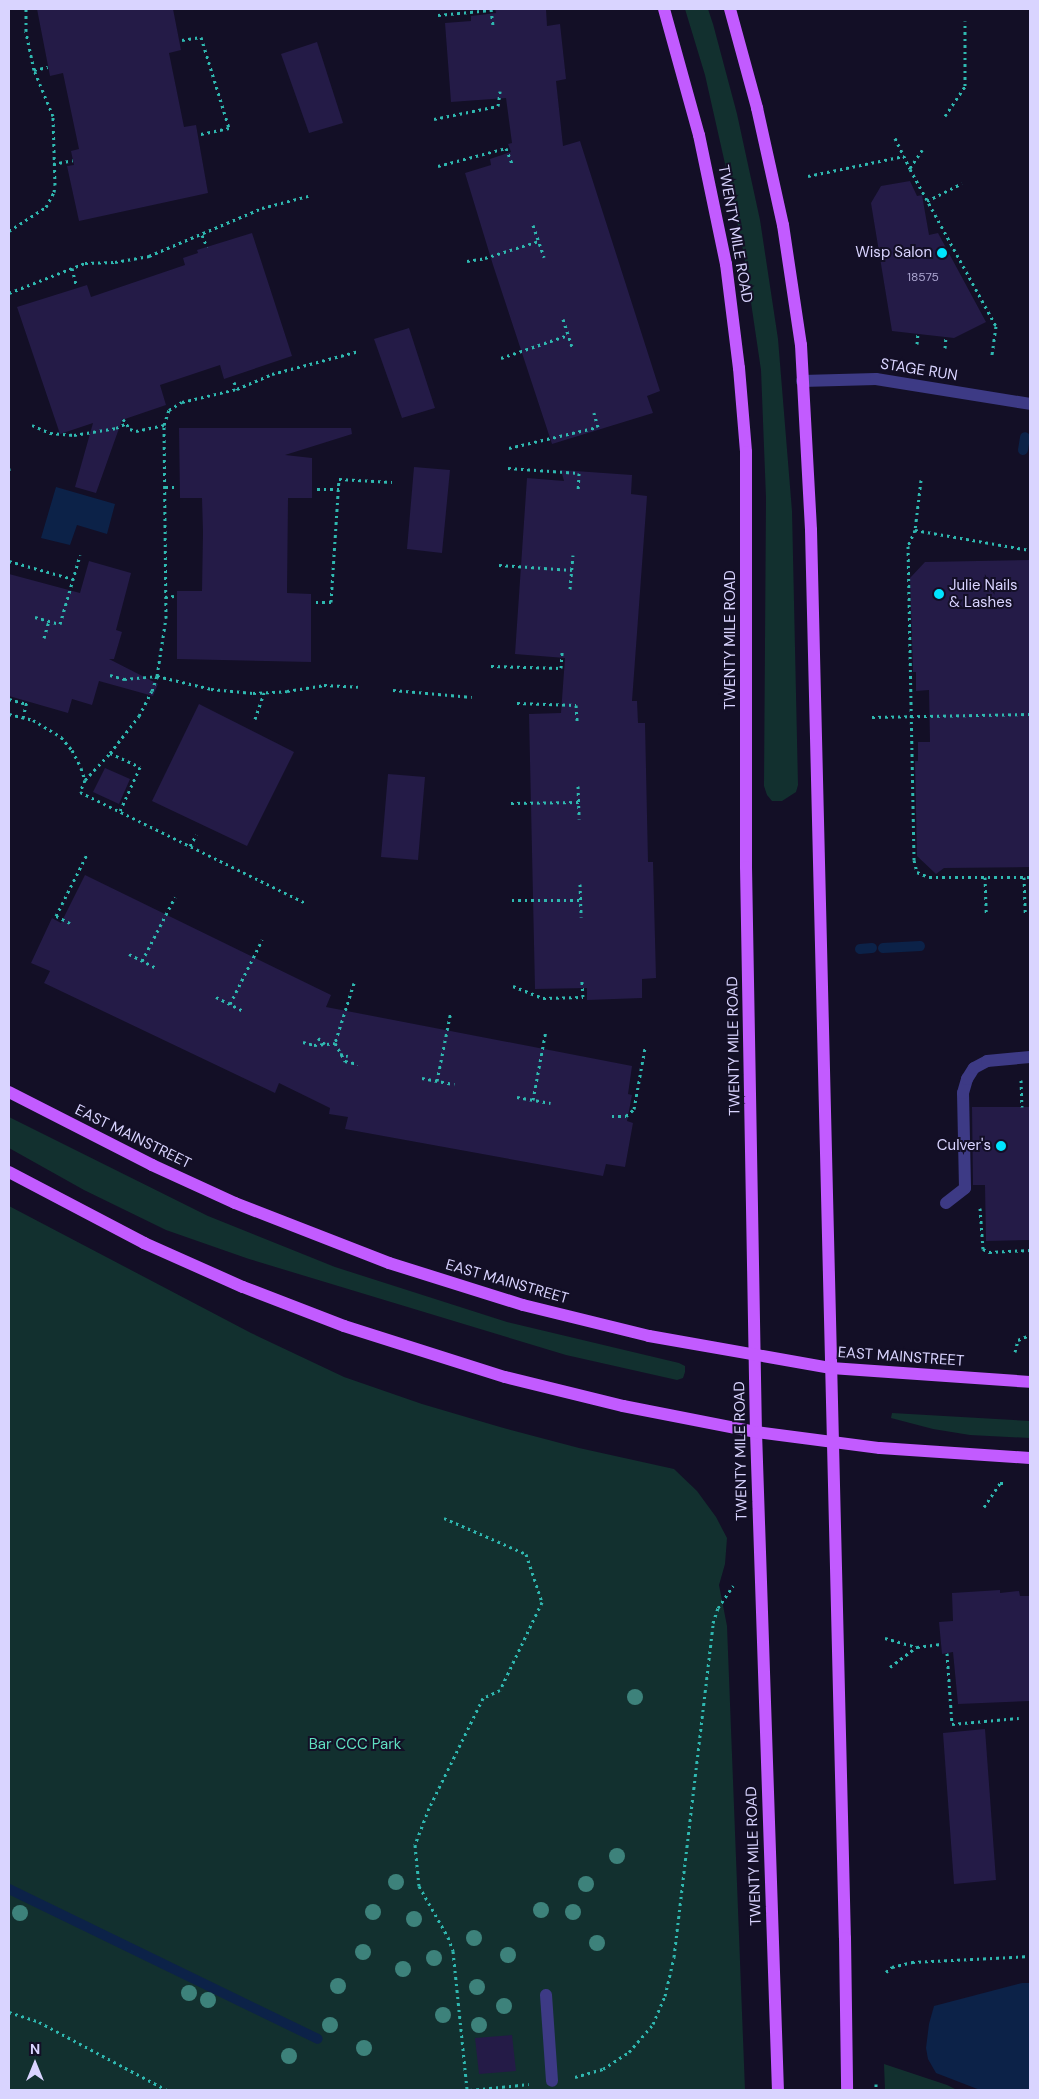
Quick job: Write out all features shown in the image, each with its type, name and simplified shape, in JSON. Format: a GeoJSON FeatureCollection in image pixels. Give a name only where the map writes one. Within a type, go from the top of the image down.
{"type":"FeatureCollection","features":[{"type":"Feature","properties":{"kind":"main road","name":"TWENTY MILE ROAD"},"geometry":{"type":"LineString","coordinates":[[664,9],[699,135],[726,264],[739,368],[746,452],[746,867],[756,1432],[778,2090]]}},
{"type":"Feature","properties":{"kind":"main road"},"geometry":{"type":"LineString","coordinates":[[730,9],[757,108],[783,225],[801,345],[810,530],[831,1442],[846,1947],[847,2087]]}},
{"type":"Feature","properties":{"kind":"main road","name":"EAST MAINSTREET"},"geometry":{"type":"LineString","coordinates":[[9,1092],[192,1184],[273,1219],[363,1253],[462,1287],[557,1314],[648,1336],[830,1368],[1030,1382]]}},
{"type":"Feature","properties":{"kind":"main road"},"geometry":{"type":"LineString","coordinates":[[9,1172],[189,1264],[353,1329],[452,1361],[572,1394],[756,1432],[880,1448],[1030,1458]]}},
{"type":"Feature","properties":{"kind":"street","name":"STAGE RUN"},"geometry":{"type":"LineString","coordinates":[[802,381],[876,380],[1030,404]]}},
{"type":"Feature","properties":{"kind":"street"},"geometry":{"type":"LineString","coordinates":[[946,1203],[965,1188],[963,1093],[967,1079],[974,1068],[987,1061],[1001,1058],[1030,1058]]}},
{"type":"Feature","properties":{"kind":"street"},"geometry":{"type":"LineString","coordinates":[[546,1995],[552,2081]]}},
{"type":"Feature","properties":{"kind":"path"},"geometry":{"type":"LineString","coordinates":[[9,231],[41,211],[51,199],[55,185],[53,116],[34,70],[26,31],[26,9]]}},
{"type":"Feature","properties":{"kind":"path"},"geometry":{"type":"LineString","coordinates":[[438,15],[491,9],[493,26]]}},
{"type":"Feature","properties":{"kind":"path"},"geometry":{"type":"LineString","coordinates":[[945,116],[965,86],[965,21]]}},
{"type":"Feature","properties":{"kind":"path"},"geometry":{"type":"LineString","coordinates":[[182,40],[201,37],[229,128],[200,134]]}},
{"type":"Feature","properties":{"kind":"path"},"geometry":{"type":"LineString","coordinates":[[34,70],[48,66]]}},
{"type":"Feature","properties":{"kind":"path"},"geometry":{"type":"LineString","coordinates":[[434,119],[498,106],[500,91]]}},
{"type":"Feature","properties":{"kind":"path"},"geometry":{"type":"LineString","coordinates":[[895,138],[927,201],[996,326],[992,355]]}},
{"type":"Feature","properties":{"kind":"path"},"geometry":{"type":"LineString","coordinates":[[438,166],[506,148],[512,164]]}},
{"type":"Feature","properties":{"kind":"path"},"geometry":{"type":"LineString","coordinates":[[910,169],[922,150]]}},
{"type":"Feature","properties":{"kind":"path"},"geometry":{"type":"LineString","coordinates":[[808,176],[904,156]]}},
{"type":"Feature","properties":{"kind":"path"},"geometry":{"type":"LineString","coordinates":[[54,164],[73,160]]}},
{"type":"Feature","properties":{"kind":"path"},"geometry":{"type":"LineString","coordinates":[[927,201],[962,183]]}},
{"type":"Feature","properties":{"kind":"path"},"geometry":{"type":"LineString","coordinates":[[9,293],[85,263],[142,258],[202,235],[262,208],[308,196]]}},
{"type":"Feature","properties":{"kind":"path"},"geometry":{"type":"LineString","coordinates":[[534,225],[544,257]]}},
{"type":"Feature","properties":{"kind":"path"},"geometry":{"type":"LineString","coordinates":[[202,235],[207,247]]}},
{"type":"Feature","properties":{"kind":"path"},"geometry":{"type":"LineString","coordinates":[[467,261],[485,258],[539,241]]}},
{"type":"Feature","properties":{"kind":"path"},"geometry":{"type":"LineString","coordinates":[[72,268],[76,284]]}},
{"type":"Feature","properties":{"kind":"path"},"geometry":{"type":"LineString","coordinates":[[563,319],[573,349]]}},
{"type":"Feature","properties":{"kind":"path"},"geometry":{"type":"LineString","coordinates":[[917,344],[918,332]]}},
{"type":"Feature","properties":{"kind":"path"},"geometry":{"type":"LineString","coordinates":[[501,358],[568,335]]}},
{"type":"Feature","properties":{"kind":"path"},"geometry":{"type":"LineString","coordinates":[[945,348],[946,337]]}},
{"type":"Feature","properties":{"kind":"path"},"geometry":{"type":"LineString","coordinates":[[306,903],[80,792],[85,780],[110,753],[139,716],[152,691],[157,676],[165,634],[164,425],[166,415],[174,406],[237,389],[272,374],[359,351]]}},
{"type":"Feature","properties":{"kind":"path"},"geometry":{"type":"LineString","coordinates":[[234,382],[237,389]]}},
{"type":"Feature","properties":{"kind":"path"},"geometry":{"type":"LineString","coordinates":[[509,448],[598,427],[594,413]]}},
{"type":"Feature","properties":{"kind":"path"},"geometry":{"type":"LineString","coordinates":[[122,419],[130,429],[136,430],[164,425]]}},
{"type":"Feature","properties":{"kind":"path"},"geometry":{"type":"LineString","coordinates":[[32,426],[50,433],[74,435],[116,428],[125,424]]}},
{"type":"Feature","properties":{"kind":"path"},"geometry":{"type":"LineString","coordinates":[[508,468],[579,473],[578,490]]}},
{"type":"Feature","properties":{"kind":"path"},"geometry":{"type":"LineString","coordinates":[[316,602],[331,602],[339,479],[392,482]]}},
{"type":"Feature","properties":{"kind":"path"},"geometry":{"type":"LineString","coordinates":[[921,480],[915,530],[908,546],[910,716],[914,860],[917,872],[929,877],[1030,877]]}},
{"type":"Feature","properties":{"kind":"path"},"geometry":{"type":"LineString","coordinates":[[165,487],[174,487]]}},
{"type":"Feature","properties":{"kind":"path"},"geometry":{"type":"LineString","coordinates":[[317,489],[339,489]]}},
{"type":"Feature","properties":{"kind":"path"},"geometry":{"type":"LineString","coordinates":[[915,530],[1030,550]]}},
{"type":"Feature","properties":{"kind":"path"},"geometry":{"type":"LineString","coordinates":[[35,617],[60,624],[80,555]]}},
{"type":"Feature","properties":{"kind":"path"},"geometry":{"type":"LineString","coordinates":[[570,589],[572,555]]}},
{"type":"Feature","properties":{"kind":"path"},"geometry":{"type":"LineString","coordinates":[[9,560],[73,579]]}},
{"type":"Feature","properties":{"kind":"path"},"geometry":{"type":"LineString","coordinates":[[499,565],[572,570]]}},
{"type":"Feature","properties":{"kind":"path"},"geometry":{"type":"LineString","coordinates":[[165,596],[174,596]]}},
{"type":"Feature","properties":{"kind":"path"},"geometry":{"type":"LineString","coordinates":[[44,638],[49,621]]}},
{"type":"Feature","properties":{"kind":"path"},"geometry":{"type":"LineString","coordinates":[[491,666],[561,668],[562,652]]}},
{"type":"Feature","properties":{"kind":"path"},"geometry":{"type":"LineString","coordinates":[[110,675],[124,679],[157,676],[211,689],[264,693],[324,684],[358,687]]}},
{"type":"Feature","properties":{"kind":"path"},"geometry":{"type":"LineString","coordinates":[[393,690],[472,697]]}},
{"type":"Feature","properties":{"kind":"path"},"geometry":{"type":"LineString","coordinates":[[255,719],[264,693]]}},
{"type":"Feature","properties":{"kind":"path"},"geometry":{"type":"LineString","coordinates":[[9,699],[27,702],[23,718]]}},
{"type":"Feature","properties":{"kind":"path"},"geometry":{"type":"LineString","coordinates":[[517,703],[576,705],[577,721]]}},
{"type":"Feature","properties":{"kind":"path"},"geometry":{"type":"LineString","coordinates":[[9,714],[33,720],[61,737],[78,760],[85,780]]}},
{"type":"Feature","properties":{"kind":"path"},"geometry":{"type":"LineString","coordinates":[[872,717],[1030,714]]}},
{"type":"Feature","properties":{"kind":"path"},"geometry":{"type":"LineString","coordinates":[[110,753],[140,767],[120,811]]}},
{"type":"Feature","properties":{"kind":"path"},"geometry":{"type":"LineString","coordinates":[[578,786],[579,819]]}},
{"type":"Feature","properties":{"kind":"path"},"geometry":{"type":"LineString","coordinates":[[511,803],[579,802]]}},
{"type":"Feature","properties":{"kind":"path"},"geometry":{"type":"LineString","coordinates":[[190,846],[196,835]]}},
{"type":"Feature","properties":{"kind":"path"},"geometry":{"type":"LineString","coordinates":[[70,924],[56,916],[87,854]]}},
{"type":"Feature","properties":{"kind":"path"},"geometry":{"type":"LineString","coordinates":[[985,877],[986,914]]}},
{"type":"Feature","properties":{"kind":"path"},"geometry":{"type":"LineString","coordinates":[[1024,877],[1025,913]]}},
{"type":"Feature","properties":{"kind":"path"},"geometry":{"type":"LineString","coordinates":[[580,884],[581,917]]}},
{"type":"Feature","properties":{"kind":"path"},"geometry":{"type":"LineString","coordinates":[[142,961],[175,897]]}},
{"type":"Feature","properties":{"kind":"path"},"geometry":{"type":"LineString","coordinates":[[512,900],[581,900]]}},
{"type":"Feature","properties":{"kind":"path"},"geometry":{"type":"LineString","coordinates":[[230,1004],[262,940]]}},
{"type":"Feature","properties":{"kind":"path"},"geometry":{"type":"LineString","coordinates":[[129,954],[157,968]]}},
{"type":"Feature","properties":{"kind":"path"},"geometry":{"type":"LineString","coordinates":[[513,986],[543,998],[582,997],[582,981]]}},
{"type":"Feature","properties":{"kind":"path"},"geometry":{"type":"LineString","coordinates":[[354,984],[335,1043],[345,1061],[358,1064]]}},
{"type":"Feature","properties":{"kind":"path"},"geometry":{"type":"LineString","coordinates":[[216,998],[244,1011]]}},
{"type":"Feature","properties":{"kind":"path"},"geometry":{"type":"LineString","coordinates":[[437,1081],[451,1012]]}},
{"type":"Feature","properties":{"kind":"path"},"geometry":{"type":"LineString","coordinates":[[534,1100],[546,1030]]}},
{"type":"Feature","properties":{"kind":"path"},"geometry":{"type":"LineString","coordinates":[[318,1038],[325,1044]]}},
{"type":"Feature","properties":{"kind":"path"},"geometry":{"type":"LineString","coordinates":[[303,1042],[314,1045],[335,1043]]}},
{"type":"Feature","properties":{"kind":"path"},"geometry":{"type":"LineString","coordinates":[[612,1116],[626,1116],[634,1108],[645,1048]]}},
{"type":"Feature","properties":{"kind":"path"},"geometry":{"type":"LineString","coordinates":[[340,1054],[348,1056]]}},
{"type":"Feature","properties":{"kind":"path"},"geometry":{"type":"LineString","coordinates":[[1021,1077],[1022,1107]]}},
{"type":"Feature","properties":{"kind":"path"},"geometry":{"type":"LineString","coordinates":[[422,1078],[454,1084]]}},
{"type":"Feature","properties":{"kind":"path"},"geometry":{"type":"LineString","coordinates":[[517,1097],[550,1103]]}},
{"type":"Feature","properties":{"kind":"path"},"geometry":{"type":"LineString","coordinates":[[980,1202],[983,1249],[989,1252],[1030,1250]]}},
{"type":"Feature","properties":{"kind":"path"},"geometry":{"type":"LineString","coordinates":[[1015,1352],[1018,1340],[1030,1335]]}},
{"type":"Feature","properties":{"kind":"path"},"geometry":{"type":"LineString","coordinates":[[984,1507],[1000,1483],[1010,1483]]}},
{"type":"Feature","properties":{"kind":"path"},"geometry":{"type":"LineString","coordinates":[[444,1518],[526,1554],[542,1602],[500,1690],[483,1698],[429,1808],[415,1845],[419,1886],[448,1937],[453,1951],[469,2090],[552,2081],[588,2074],[617,2062],[639,2042],[653,2024],[665,1996],[674,1957],[713,1623],[718,1608],[733,1586]]}},
{"type":"Feature","properties":{"kind":"path"},"geometry":{"type":"LineString","coordinates":[[885,1638],[917,1648]]}},
{"type":"Feature","properties":{"kind":"path"},"geometry":{"type":"LineString","coordinates":[[890,1667],[907,1652],[917,1648],[941,1644]]}},
{"type":"Feature","properties":{"kind":"path"},"geometry":{"type":"LineString","coordinates":[[947,1653],[952,1724],[1019,1718]]}},
{"type":"Feature","properties":{"kind":"path"},"geometry":{"type":"LineString","coordinates":[[886,1972],[892,1966],[912,1962],[1030,1956]]}},
{"type":"Feature","properties":{"kind":"path"},"geometry":{"type":"LineString","coordinates":[[9,2012],[39,2022],[167,2090]]}},
{"type":"Feature","properties":{"kind":"path"},"geometry":{"type":"LineString","coordinates":[[876,2084],[876,2090]]}},
{"type":"Feature","properties":{"kind":"green space"},"geometry":{"type":"Polygon","coordinates":[[[685,9],[708,9],[713,24],[737,114],[760,220],[778,339],[792,511],[798,785],[796,792],[782,801],[772,801],[767,795],[764,786],[766,498],[761,370],[744,255],[728,177],[705,75],[685,9]]]}},
{"type":"Feature","properties":{"kind":"green space"},"geometry":{"type":"Polygon","coordinates":[[[9,1117],[208,1216],[335,1267],[507,1322],[679,1363],[685,1366],[683,1378],[677,1380],[566,1355],[249,1259],[166,1230],[84,1190],[9,1148],[9,1117]]]}},
{"type":"Feature","properties":{"kind":"green space","name":"Bar CCC Park"},"geometry":{"type":"Polygon","coordinates":[[[9,1206],[251,1333],[344,1377],[422,1404],[500,1427],[579,1448],[674,1469],[697,1491],[716,1517],[727,1538],[725,1564],[719,1585],[727,1626],[745,2090],[9,2090],[9,1206]]]}},
{"type":"Feature","properties":{"kind":"green space"},"geometry":{"type":"Polygon","coordinates":[[[892,1413],[1030,1421],[1030,1438],[970,1435],[933,1429],[891,1418],[892,1413]]]}},
{"type":"Feature","properties":{"kind":"green space"},"geometry":{"type":"Polygon","coordinates":[[[884,2064],[947,2085],[957,2090],[885,2090],[884,2064]]]}},
{"type":"Feature","properties":{"kind":"water"},"geometry":{"type":"Polygon","coordinates":[[[56,487],[115,504],[107,534],[77,525],[70,545],[41,538],[56,487]]]}},
{"type":"Feature","properties":{"kind":"water"},"geometry":{"type":"Polygon","coordinates":[[[1022,1983],[1030,1983],[1030,2090],[980,2090],[936,2073],[928,2059],[926,2048],[929,2024],[934,2006],[1022,1983]]]}},
{"type":"Feature","properties":{"kind":"building"},"geometry":{"type":"Polygon","coordinates":[[[37,9],[173,9],[181,50],[169,53],[184,127],[196,125],[208,193],[79,221],[67,166],[74,165],[71,151],[79,149],[63,73],[50,76],[37,9]]]}},
{"type":"Feature","properties":{"kind":"building"},"geometry":{"type":"Polygon","coordinates":[[[495,9],[546,9],[547,26],[560,24],[566,79],[556,81],[563,146],[580,141],[660,391],[647,396],[653,413],[552,444],[465,173],[491,165],[490,159],[511,152],[508,144],[512,143],[506,98],[451,102],[445,23],[471,21],[471,16],[496,13],[495,9]]]}},
{"type":"Feature","properties":{"kind":"building"},"geometry":{"type":"Polygon","coordinates":[[[317,42],[343,123],[309,133],[281,54],[317,42]]]}},
{"type":"Feature","properties":{"kind":"building"},"geometry":{"type":"Polygon","coordinates":[[[910,181],[917,196],[922,195],[929,235],[938,233],[986,322],[954,338],[892,331],[871,203],[881,186],[910,181]]]}},
{"type":"Feature","properties":{"kind":"building"},"geometry":{"type":"Polygon","coordinates":[[[252,233],[292,356],[224,379],[220,365],[160,385],[166,405],[122,420],[96,493],[75,487],[93,423],[60,434],[17,307],[87,285],[91,297],[185,265],[183,258],[198,253],[197,250],[252,233]]]}},
{"type":"Feature","properties":{"kind":"building"},"geometry":{"type":"Polygon","coordinates":[[[409,328],[435,408],[402,418],[374,339],[409,328]]]}},
{"type":"Feature","properties":{"kind":"building"},"geometry":{"type":"Polygon","coordinates":[[[179,428],[351,428],[352,434],[285,455],[312,458],[312,498],[288,498],[287,593],[311,594],[311,662],[177,659],[177,591],[202,591],[203,532],[202,498],[180,498],[179,428]]]}},
{"type":"Feature","properties":{"kind":"building"},"geometry":{"type":"Polygon","coordinates":[[[414,467],[450,470],[442,553],[407,549],[414,467]]]}},
{"type":"Feature","properties":{"kind":"building"},"geometry":{"type":"Polygon","coordinates":[[[561,470],[632,475],[631,494],[647,496],[632,701],[637,701],[638,723],[645,723],[648,862],[653,862],[656,978],[642,979],[642,998],[587,1000],[587,988],[535,989],[529,714],[561,713],[565,658],[515,654],[527,478],[564,481],[561,470]]]}},
{"type":"Feature","properties":{"kind":"building"},"geometry":{"type":"Polygon","coordinates":[[[1030,560],[1030,867],[944,868],[936,874],[917,856],[915,761],[918,761],[918,742],[930,742],[929,690],[916,691],[916,672],[913,672],[910,578],[925,562],[1030,560]]]}},
{"type":"Feature","properties":{"kind":"building"},"geometry":{"type":"Polygon","coordinates":[[[89,561],[131,573],[116,630],[122,632],[114,659],[109,659],[158,684],[153,696],[99,681],[92,705],[72,699],[68,713],[9,696],[9,574],[80,593],[89,561]]]}},
{"type":"Feature","properties":{"kind":"building"},"geometry":{"type":"Polygon","coordinates":[[[199,704],[294,752],[247,846],[152,801],[199,704]]]}},
{"type":"Feature","properties":{"kind":"building"},"geometry":{"type":"Polygon","coordinates":[[[105,768],[130,779],[119,804],[93,792],[105,768]]]}},
{"type":"Feature","properties":{"kind":"building"},"geometry":{"type":"Polygon","coordinates":[[[388,774],[425,777],[418,860],[381,857],[388,774]]]}},
{"type":"Feature","properties":{"kind":"building"},"geometry":{"type":"Polygon","coordinates":[[[85,875],[331,995],[326,1007],[632,1066],[628,1094],[632,1095],[627,1121],[633,1123],[625,1167],[606,1164],[603,1176],[345,1129],[348,1117],[329,1114],[330,1108],[279,1083],[275,1093],[44,983],[50,971],[31,963],[52,918],[61,923],[85,875]]]}},
{"type":"Feature","properties":{"kind":"building","name":"Culver's"},"geometry":{"type":"Polygon","coordinates":[[[972,1107],[1030,1107],[1030,1240],[986,1241],[985,1185],[973,1185],[972,1107]]]}},
{"type":"Feature","properties":{"kind":"building"},"geometry":{"type":"Polygon","coordinates":[[[1000,1590],[1000,1593],[1019,1591],[1020,1596],[1030,1596],[1030,1701],[958,1704],[953,1652],[942,1654],[939,1622],[953,1621],[952,1593],[1000,1590]]]}},
{"type":"Feature","properties":{"kind":"building"},"geometry":{"type":"Polygon","coordinates":[[[985,1729],[996,1880],[954,1884],[943,1733],[985,1729]]]}},
{"type":"Feature","properties":{"kind":"building"},"geometry":{"type":"Polygon","coordinates":[[[512,2035],[516,2071],[479,2074],[475,2038],[512,2035]]]}},
{"type":"Feature","properties":{"kind":"waterway"},"geometry":{"type":"LineString","coordinates":[[1023,450],[1025,437]]}},
{"type":"Feature","properties":{"kind":"waterway"},"geometry":{"type":"LineString","coordinates":[[883,948],[920,946]]}},
{"type":"Feature","properties":{"kind":"waterway"},"geometry":{"type":"LineString","coordinates":[[860,949],[872,948]]}},
{"type":"Feature","properties":{"kind":"waterway"},"geometry":{"type":"LineString","coordinates":[[9,1889],[318,2039]]}},
{"type":"Feature","properties":{"kind":"place","name":"Wisp Salon"},"geometry":{"type":"Point","coordinates":[942,253]}},
{"type":"Feature","properties":{"kind":"place","name":"Julie Nails & Lashes"},"geometry":{"type":"Point","coordinates":[939,594]}},
{"type":"Feature","properties":{"kind":"place","name":"Culver's"},"geometry":{"type":"Point","coordinates":[1001,1146]}}]}
